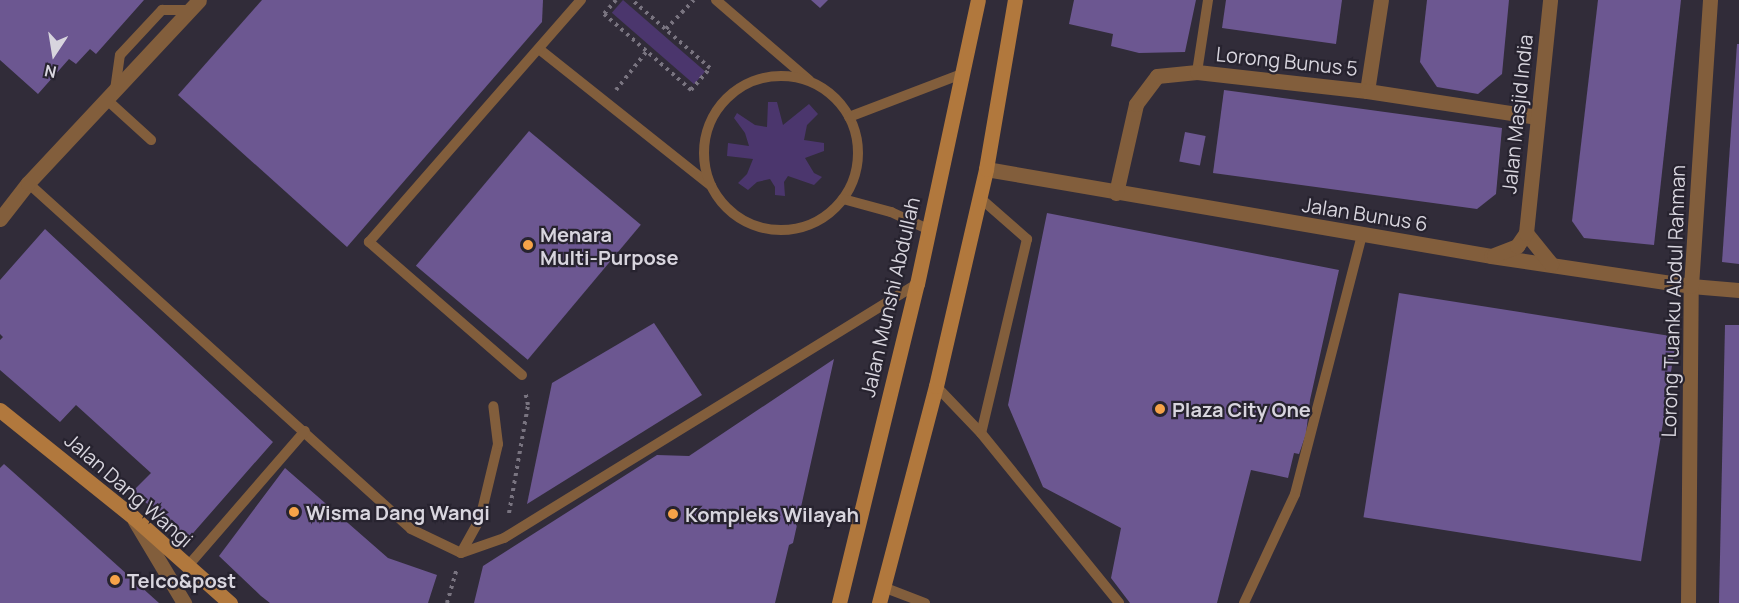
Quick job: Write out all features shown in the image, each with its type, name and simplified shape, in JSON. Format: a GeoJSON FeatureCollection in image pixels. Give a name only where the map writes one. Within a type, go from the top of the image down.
{"type":"FeatureCollection","features":[{"type":"Feature","properties":{"kind":"street","name":"Jalan Munshi Abdullah"},"geometry":{"type":"LineString","coordinates":[[839,603],[916,284],[964,73],[978,0]]}},
{"type":"Feature","properties":{"kind":"street"},"geometry":{"type":"LineString","coordinates":[[879,603],[936,386],[986,170],[1015,0]]}},
{"type":"Feature","properties":{"kind":"street"},"geometry":{"type":"LineString","coordinates":[[1367,92],[1380,0]]}},
{"type":"Feature","properties":{"kind":"street","name":"Jalan Masjid India"},"geometry":{"type":"LineString","coordinates":[[1526,233],[1550,0]]}},
{"type":"Feature","properties":{"kind":"street","name":"Lorong Tuanku Abdul Rahman"},"geometry":{"type":"LineString","coordinates":[[1688,603],[1691,286],[1710,0]]}},
{"type":"Feature","properties":{"kind":"street"},"geometry":{"type":"LineString","coordinates":[[0,219],[28,183],[195,5]]}},
{"type":"Feature","properties":{"kind":"street","name":"Lorong Bunus 5"},"geometry":{"type":"LineString","coordinates":[[1116,193],[1136,104],[1157,76],[1197,72],[1367,92],[1537,117]]}},
{"type":"Feature","properties":{"kind":"street","name":"Jalan Bunus 6"},"geometry":{"type":"LineString","coordinates":[[986,170],[1491,256],[1691,286],[1739,290]]}},
{"type":"Feature","properties":{"kind":"street"},"geometry":{"type":"LineString","coordinates":[[1491,256],[1517,246],[1526,233],[1551,264]]}},
{"type":"Feature","properties":{"kind":"street","name":"Jalan Dang Wangi"},"geometry":{"type":"LineString","coordinates":[[0,410],[133,517],[230,603]]}},
{"type":"Feature","properties":{"kind":"street"},"geometry":{"type":"LineString","coordinates":[[133,517],[184,603]]}},
{"type":"Feature","properties":{"kind":"lane"},"geometry":{"type":"LineString","coordinates":[[522,375],[369,242],[581,0]]}},
{"type":"Feature","properties":{"kind":"lane"},"geometry":{"type":"LineString","coordinates":[[716,0],[811,82],[833,96],[849,117],[857,137],[858,159],[854,180],[843,199],[824,217],[800,228],[773,230],[748,223],[726,208],[711,186],[703,161],[705,134],[716,110],[734,91],[758,79],[784,76],[811,82]]}},
{"type":"Feature","properties":{"kind":"lane"},"geometry":{"type":"LineString","coordinates":[[1197,72],[1208,0]]}},
{"type":"Feature","properties":{"kind":"lane"},"geometry":{"type":"LineString","coordinates":[[539,49],[711,186]]}},
{"type":"Feature","properties":{"kind":"lane"},"geometry":{"type":"LineString","coordinates":[[849,117],[964,73]]}},
{"type":"Feature","properties":{"kind":"lane"},"geometry":{"type":"LineString","coordinates":[[111,95],[151,140]]}},
{"type":"Feature","properties":{"kind":"lane"},"geometry":{"type":"LineString","coordinates":[[28,183],[411,529],[461,553],[504,538],[916,284]]}},
{"type":"Feature","properties":{"kind":"lane"},"geometry":{"type":"LineString","coordinates":[[979,197],[1027,239],[981,434]]}},
{"type":"Feature","properties":{"kind":"lane"},"geometry":{"type":"LineString","coordinates":[[843,199],[891,212],[927,229]]}},
{"type":"Feature","properties":{"kind":"lane"},"geometry":{"type":"LineString","coordinates":[[1244,603],[1296,494],[1362,234]]}},
{"type":"Feature","properties":{"kind":"lane"},"geometry":{"type":"LineString","coordinates":[[936,386],[981,434],[1119,603]]}},
{"type":"Feature","properties":{"kind":"lane"},"geometry":{"type":"LineString","coordinates":[[461,553],[480,519],[498,444],[493,406]]}},
{"type":"Feature","properties":{"kind":"lane"},"geometry":{"type":"LineString","coordinates":[[187,567],[305,431]]}},
{"type":"Feature","properties":{"kind":"lane"},"geometry":{"type":"LineString","coordinates":[[884,586],[925,603]]}},
{"type":"Feature","properties":{"kind":"path"},"geometry":{"type":"LineString","coordinates":[[616,0],[604,14],[691,90],[710,68],[632,0]]}},
{"type":"Feature","properties":{"kind":"path"},"geometry":{"type":"LineString","coordinates":[[666,29],[694,0]]}},
{"type":"Feature","properties":{"kind":"path"},"geometry":{"type":"LineString","coordinates":[[606,102],[647,51]]}},
{"type":"Feature","properties":{"kind":"path"},"geometry":{"type":"LineString","coordinates":[[504,538],[528,405],[522,375]]}},
{"type":"Feature","properties":{"kind":"path"},"geometry":{"type":"LineString","coordinates":[[447,603],[461,553]]}},
{"type":"Feature","properties":{"kind":"shaded area"},"geometry":{"type":"Polygon","coordinates":[[[623,0],[705,72],[694,84],[612,13],[623,0]]]}},
{"type":"Feature","properties":{"kind":"shaded area"},"geometry":{"type":"Polygon","coordinates":[[[768,102],[777,102],[783,125],[809,104],[818,114],[807,125],[804,140],[824,143],[824,151],[805,158],[814,173],[822,177],[814,185],[788,176],[784,182],[785,196],[775,195],[775,187],[770,179],[757,182],[748,190],[738,183],[747,174],[753,159],[727,156],[728,143],[749,146],[745,133],[734,118],[737,113],[755,125],[767,127],[768,102]]]}},
{"type":"Feature","properties":{"kind":"building"},"geometry":{"type":"Polygon","coordinates":[[[0,0],[144,0],[96,54],[90,49],[76,64],[69,59],[38,94],[0,60],[0,0]]]}},
{"type":"Feature","properties":{"kind":"building"},"geometry":{"type":"Polygon","coordinates":[[[262,0],[543,0],[542,22],[347,247],[178,95],[262,0]]]}},
{"type":"Feature","properties":{"kind":"building"},"geometry":{"type":"Polygon","coordinates":[[[811,0],[828,0],[820,8],[811,0]]]}},
{"type":"Feature","properties":{"kind":"building"},"geometry":{"type":"Polygon","coordinates":[[[1074,0],[1196,0],[1185,52],[1139,53],[1111,46],[1113,34],[1069,24],[1074,0]]]}},
{"type":"Feature","properties":{"kind":"building"},"geometry":{"type":"Polygon","coordinates":[[[1226,0],[1342,0],[1336,44],[1222,28],[1226,0]]]}},
{"type":"Feature","properties":{"kind":"building"},"geometry":{"type":"Polygon","coordinates":[[[1427,0],[1509,0],[1502,74],[1478,94],[1437,87],[1420,62],[1427,0]]]}},
{"type":"Feature","properties":{"kind":"building"},"geometry":{"type":"Polygon","coordinates":[[[1598,0],[1681,0],[1654,245],[1584,238],[1572,221],[1598,0]]]}},
{"type":"Feature","properties":{"kind":"building"},"geometry":{"type":"Polygon","coordinates":[[[1737,44],[1739,44],[1739,264],[1722,262],[1737,44]]]}},
{"type":"Feature","properties":{"kind":"building"},"geometry":{"type":"Polygon","coordinates":[[[1224,90],[1502,128],[1496,194],[1477,209],[1213,173],[1224,90]]]}},
{"type":"Feature","properties":{"kind":"building","name":"Menara Multi-Purpose"},"geometry":{"type":"Polygon","coordinates":[[[529,131],[641,225],[528,360],[416,266],[529,131]]]}},
{"type":"Feature","properties":{"kind":"building"},"geometry":{"type":"Polygon","coordinates":[[[1185,132],[1206,136],[1200,165],[1179,161],[1185,132]]]}},
{"type":"Feature","properties":{"kind":"building","name":"Plaza City One"},"geometry":{"type":"Polygon","coordinates":[[[1047,213],[1339,270],[1310,400],[1306,434],[1299,454],[1294,453],[1288,478],[1251,470],[1217,603],[1130,603],[1111,578],[1121,528],[1043,487],[1008,405],[1047,213]]]}},
{"type":"Feature","properties":{"kind":"building"},"geometry":{"type":"Polygon","coordinates":[[[45,229],[273,442],[187,540],[133,491],[151,473],[76,405],[60,422],[0,370],[0,340],[3,337],[0,334],[0,280],[45,229]]]}},
{"type":"Feature","properties":{"kind":"building"},"geometry":{"type":"Polygon","coordinates":[[[1399,293],[1677,337],[1641,561],[1363,517],[1399,293]]]}},
{"type":"Feature","properties":{"kind":"building"},"geometry":{"type":"Polygon","coordinates":[[[654,323],[702,395],[527,504],[552,383],[654,323]]]}},
{"type":"Feature","properties":{"kind":"building"},"geometry":{"type":"Polygon","coordinates":[[[1725,325],[1739,325],[1739,603],[1719,603],[1725,325]]]}},
{"type":"Feature","properties":{"kind":"building"},"geometry":{"type":"Polygon","coordinates":[[[834,359],[793,543],[789,545],[775,603],[474,603],[483,566],[657,455],[689,456],[834,359]]]}},
{"type":"Feature","properties":{"kind":"building"},"geometry":{"type":"Polygon","coordinates":[[[4,464],[159,603],[0,603],[0,468],[4,464]]]}},
{"type":"Feature","properties":{"kind":"building","name":"Wisma Dang Wangi"},"geometry":{"type":"Polygon","coordinates":[[[285,468],[388,558],[437,575],[428,603],[270,603],[261,596],[219,556],[285,468]]]}},
{"type":"Feature","properties":{"kind":"place","name":"Menara Multi-Purpose"},"geometry":{"type":"Point","coordinates":[528,245]}},
{"type":"Feature","properties":{"kind":"place","name":"Plaza City One"},"geometry":{"type":"Point","coordinates":[1160,409]}},
{"type":"Feature","properties":{"kind":"place","name":"Wisma Dang Wangi"},"geometry":{"type":"Point","coordinates":[294,512]}},
{"type":"Feature","properties":{"kind":"place","name":"Kompleks Wilayah"},"geometry":{"type":"Point","coordinates":[673,514]}},
{"type":"Feature","properties":{"kind":"place","name":"Telco&post"},"geometry":{"type":"Point","coordinates":[115,580]}}]}
